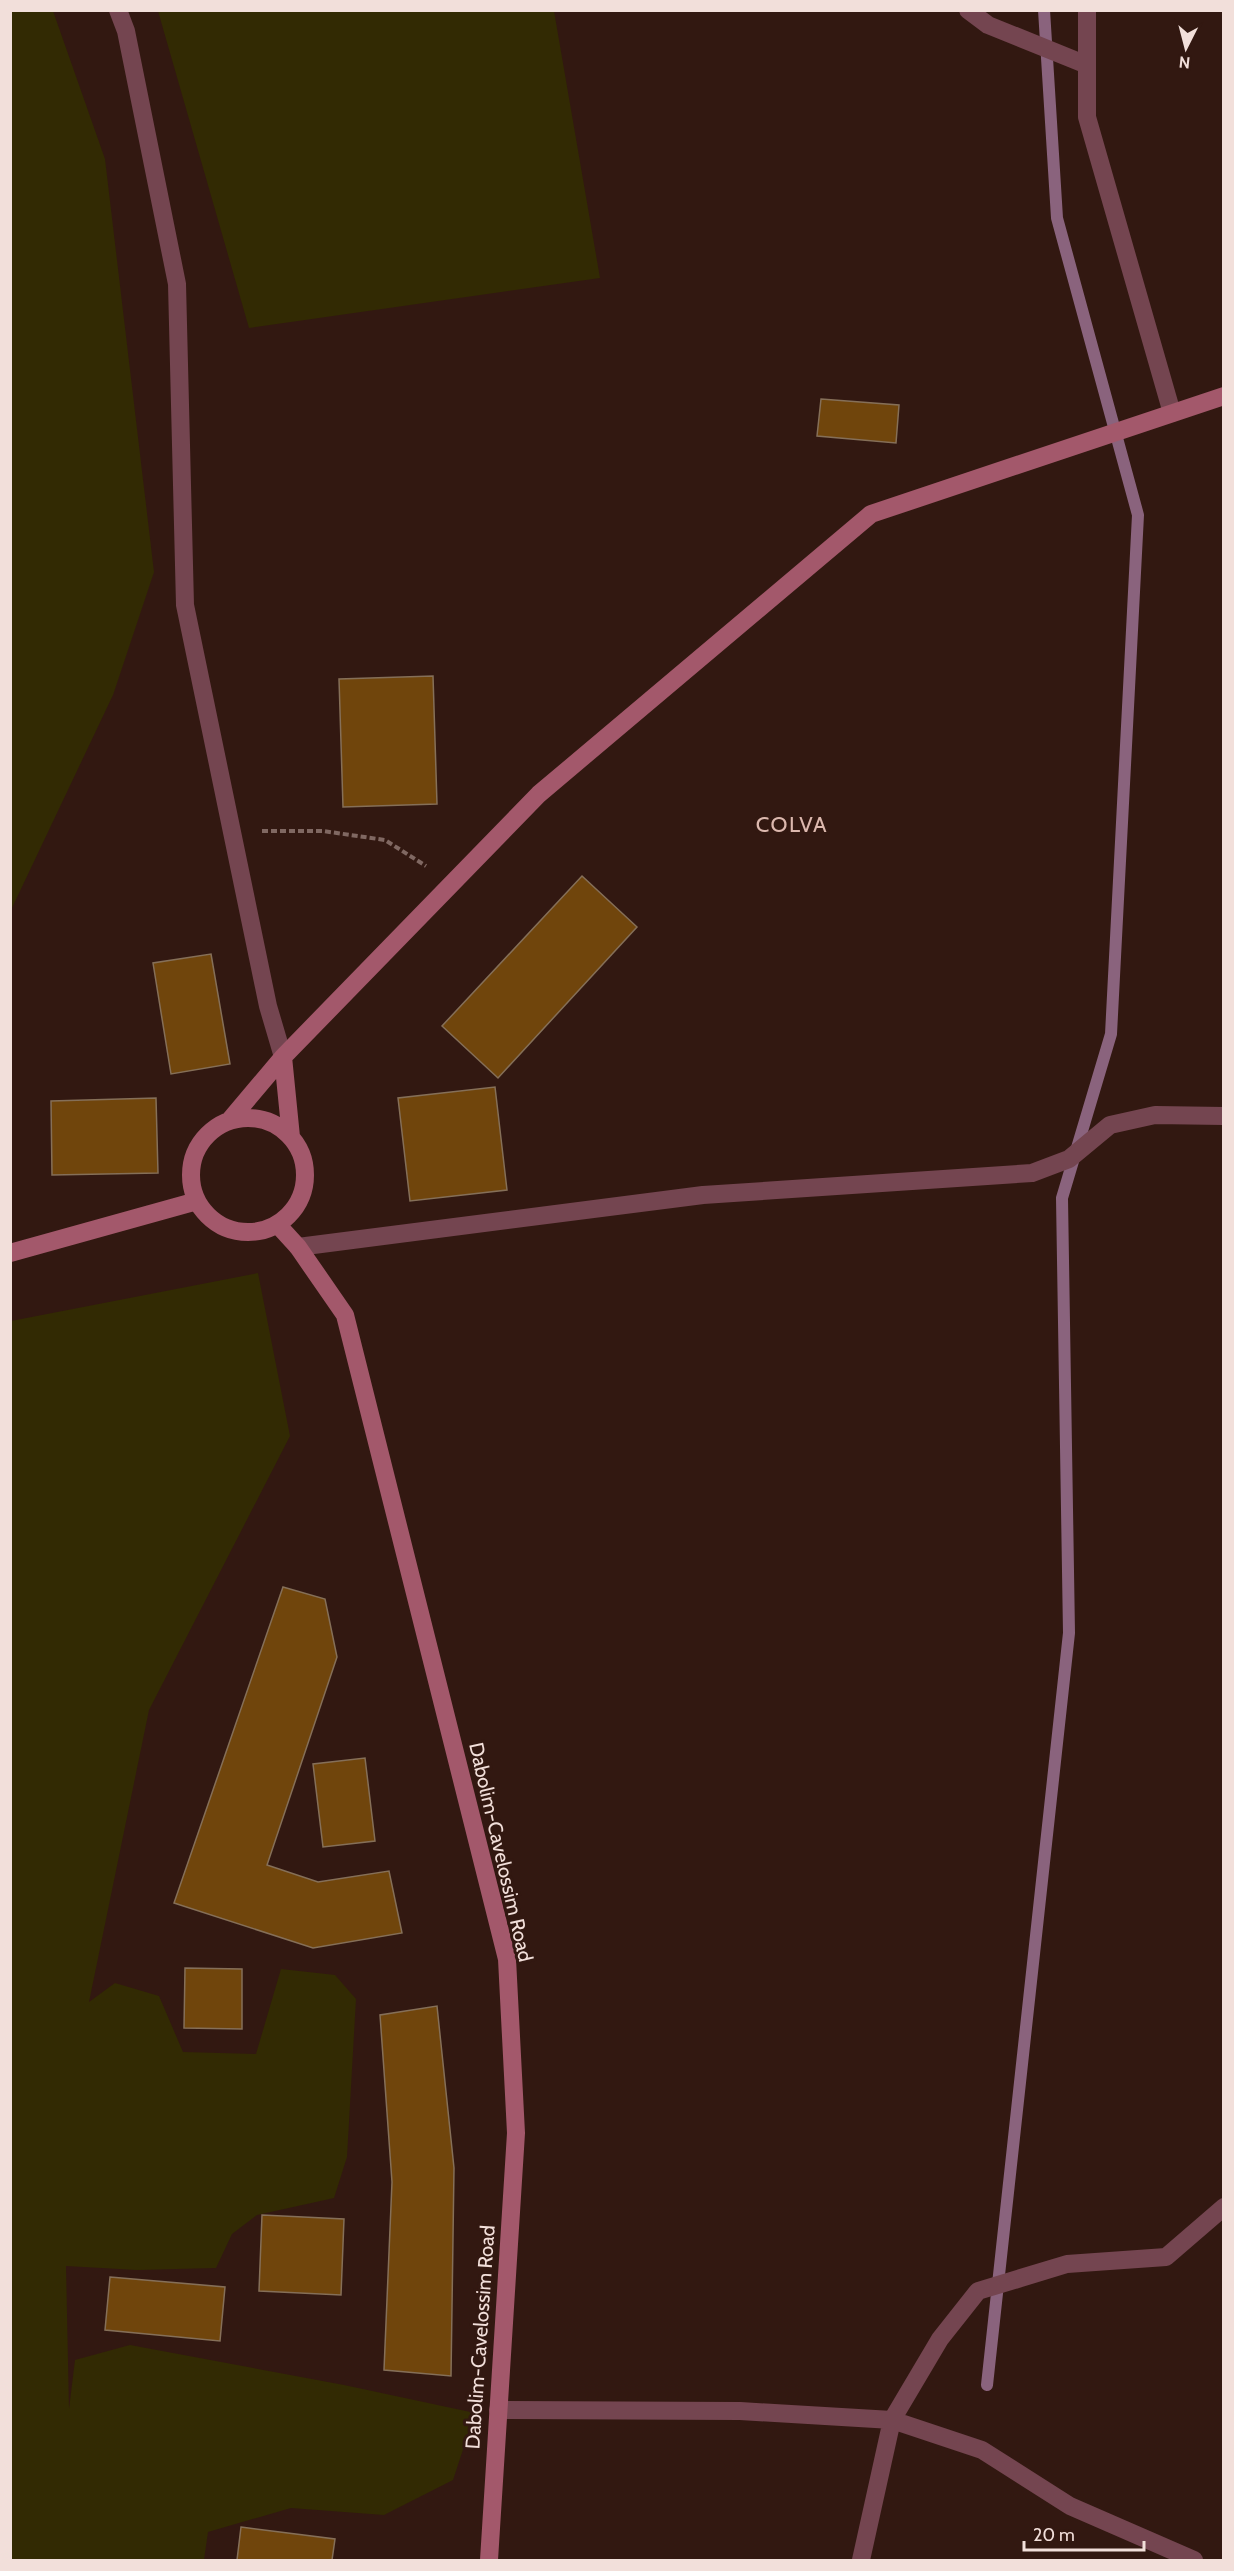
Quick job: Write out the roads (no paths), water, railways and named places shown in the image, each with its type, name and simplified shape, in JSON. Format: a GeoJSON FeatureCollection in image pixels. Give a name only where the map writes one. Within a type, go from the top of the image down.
{"type":"FeatureCollection","features":[{"type":"Feature","properties":{"kind":"main road"},"geometry":{"type":"LineString","coordinates":[[229,1121],[283,1057],[539,794],[871,514],[1224,396]]}},
{"type":"Feature","properties":{"kind":"main road"},"geometry":{"type":"LineString","coordinates":[[283,1057],[291,1137]]}},
{"type":"Feature","properties":{"kind":"main road"},"geometry":{"type":"LineString","coordinates":[[248,1117],[264,1120],[279,1127],[291,1137],[300,1150],[305,1166],[305,1184],[300,1200],[290,1214],[277,1224],[260,1231],[241,1232],[223,1227],[208,1216],[197,1201],[191,1183],[191,1163],[198,1145],[212,1130],[229,1121],[248,1117]]}},
{"type":"Feature","properties":{"kind":"main road"},"geometry":{"type":"LineString","coordinates":[[10,1253],[197,1201]]}},
{"type":"Feature","properties":{"kind":"main road","name":"Dabolim-Cavelossim Road"},"geometry":{"type":"LineString","coordinates":[[277,1224],[298,1247],[345,1315],[507,1959],[516,2133],[489,2560]]}},
{"type":"Feature","properties":{"kind":"street"},"geometry":{"type":"LineString","coordinates":[[118,10],[126,31],[177,284],[185,605],[268,1006],[283,1057]]}},
{"type":"Feature","properties":{"kind":"street"},"geometry":{"type":"LineString","coordinates":[[968,10],[988,25],[1087,65]]}},
{"type":"Feature","properties":{"kind":"street"},"geometry":{"type":"LineString","coordinates":[[1087,10],[1088,117],[1172,413]]}},
{"type":"Feature","properties":{"kind":"street"},"geometry":{"type":"LineString","coordinates":[[298,1247],[703,1195],[1032,1173],[1069,1159],[1110,1125],[1155,1115],[1224,1116]]}},
{"type":"Feature","properties":{"kind":"street"},"geometry":{"type":"LineString","coordinates":[[861,2560],[892,2420],[940,2339],[978,2291],[1067,2264],[1166,2258],[1224,2207]]}},
{"type":"Feature","properties":{"kind":"street"},"geometry":{"type":"LineString","coordinates":[[498,2410],[740,2411],[892,2420],[982,2450],[1070,2506],[1194,2560]]}},
{"type":"Feature","properties":{"kind":"waterway"},"geometry":{"type":"LineString","coordinates":[[987,2385],[1069,1633],[1062,1198],[1111,1034],[1138,515],[1057,218],[1044,10]]}},
{"type":"Feature","properties":{"kind":"district","name":"COLVA"},"geometry":{"type":"Point","coordinates":[792,824]}}]}
